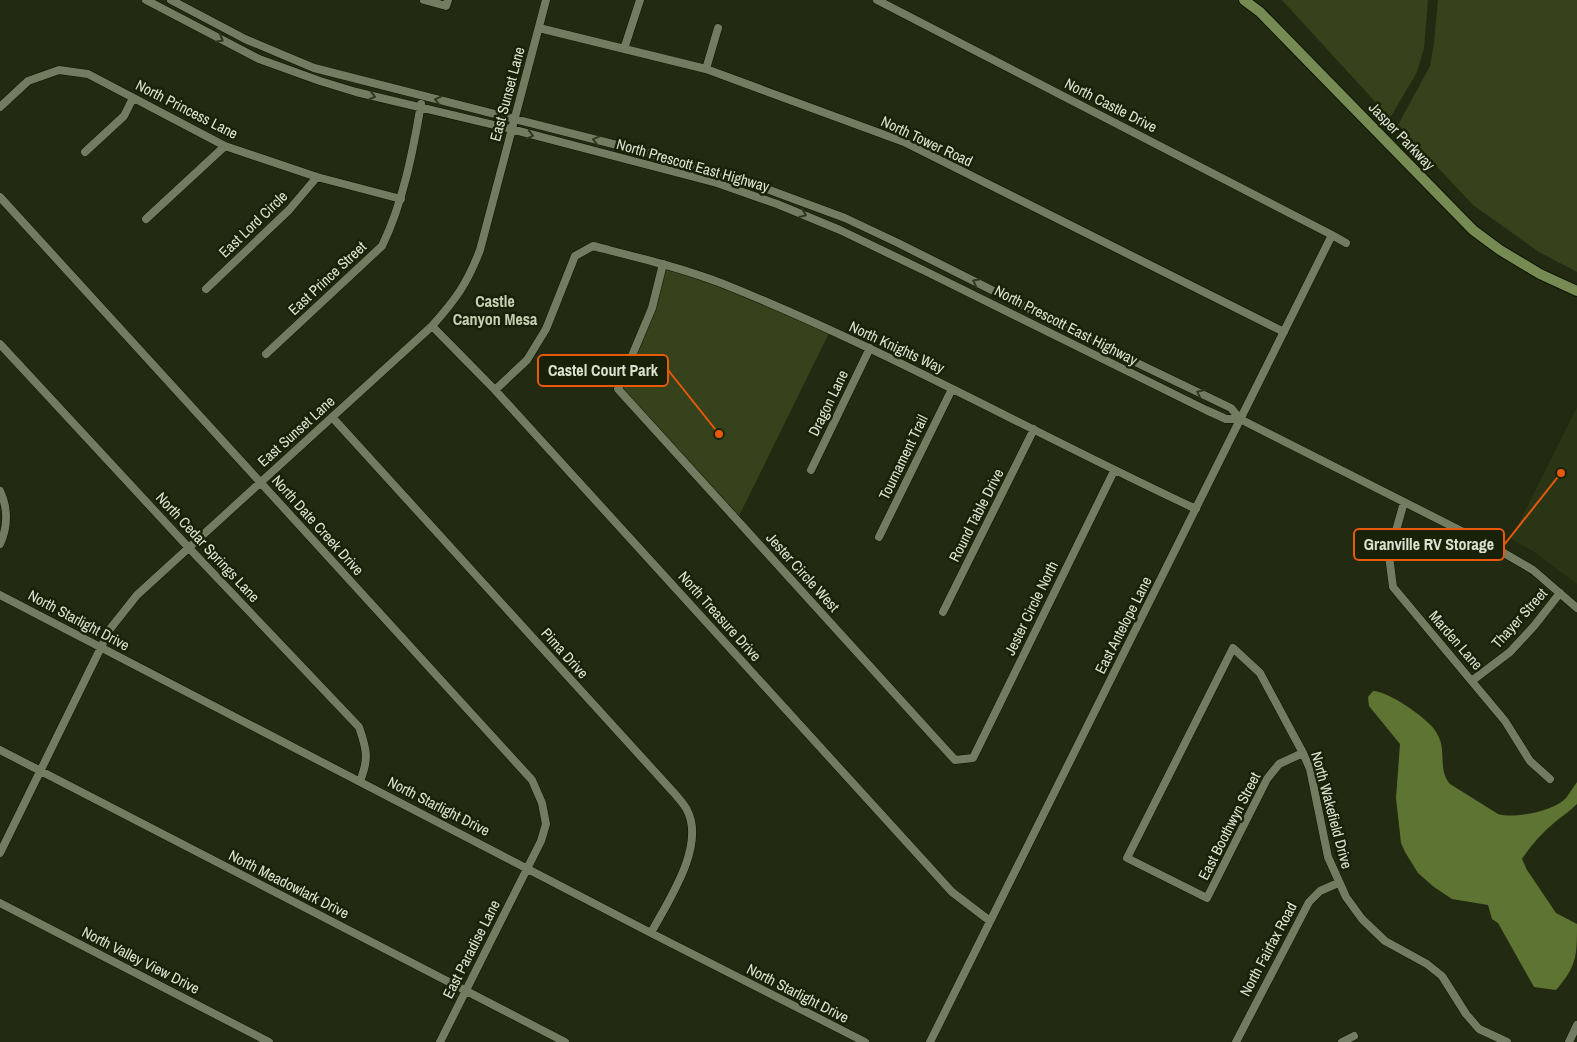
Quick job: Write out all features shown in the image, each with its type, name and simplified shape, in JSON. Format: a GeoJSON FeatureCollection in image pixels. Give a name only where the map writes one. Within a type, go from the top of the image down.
{"type":"FeatureCollection","features":[{"type":"Feature","properties":{"kind":"main road","name":"Jasper Parkway"},"geometry":{"type":"LineString","coordinates":[[1244,0],[1260,12],[1473,230],[1500,250],[1540,274],[1577,292]]}},
{"type":"Feature","properties":{"kind":"main road","name":"Jasper Parkway"},"geometry":{"type":"LineString","coordinates":[[1550,278],[1577,296]]}},
{"type":"Feature","properties":{"kind":"street","name":"North Prescott East Highway"},"geometry":{"type":"LineString","coordinates":[[146,0],[259,59],[356,92],[680,161],[737,178],[854,222],[1230,408],[1240,419],[1533,570],[1577,608]]}},
{"type":"Feature","properties":{"kind":"street","name":"North Prescott East Highway"},"geometry":{"type":"LineString","coordinates":[[171,0],[269,50],[314,68],[422,97],[717,183],[783,207],[840,230],[996,305],[1206,410],[1226,419],[1240,419]]}},
{"type":"Feature","properties":{"kind":"street"},"geometry":{"type":"LineString","coordinates":[[424,0],[447,3]]}},
{"type":"Feature","properties":{"kind":"street","name":"East Sunset Lane"},"geometry":{"type":"LineString","coordinates":[[0,853],[110,629],[132,601],[432,326],[454,301],[469,278],[480,250],[546,0]]}},
{"type":"Feature","properties":{"kind":"street"},"geometry":{"type":"LineString","coordinates":[[624,49],[640,0]]}},
{"type":"Feature","properties":{"kind":"street","name":"North Castle Drive"},"geometry":{"type":"LineString","coordinates":[[876,0],[1332,235]]}},
{"type":"Feature","properties":{"kind":"street"},"geometry":{"type":"LineString","coordinates":[[200,28],[205,18]]}},
{"type":"Feature","properties":{"kind":"street","name":"North Tower Road"},"geometry":{"type":"LineString","coordinates":[[538,28],[706,69],[904,142],[1284,332]]}},
{"type":"Feature","properties":{"kind":"street"},"geometry":{"type":"LineString","coordinates":[[706,69],[718,28]]}},
{"type":"Feature","properties":{"kind":"street","name":"North Princess Lane"},"geometry":{"type":"LineString","coordinates":[[0,107],[28,81],[59,70],[88,74],[225,146],[317,177],[401,199]]}},
{"type":"Feature","properties":{"kind":"street","name":"East Prince Street"},"geometry":{"type":"LineString","coordinates":[[266,354],[382,246],[391,229],[401,199],[422,97]]}},
{"type":"Feature","properties":{"kind":"street"},"geometry":{"type":"LineString","coordinates":[[85,152],[124,116],[133,98]]}},
{"type":"Feature","properties":{"kind":"street"},"geometry":{"type":"LineString","coordinates":[[146,219],[225,146]]}},
{"type":"Feature","properties":{"kind":"street","name":"East Lord Circle"},"geometry":{"type":"LineString","coordinates":[[206,289],[289,210],[317,177]]}},
{"type":"Feature","properties":{"kind":"street"},"geometry":{"type":"LineString","coordinates":[[783,207],[787,196]]}},
{"type":"Feature","properties":{"kind":"street","name":"North Date Creek Drive"},"geometry":{"type":"LineString","coordinates":[[0,197],[532,780],[542,803],[546,824],[541,841],[528,868]]}},
{"type":"Feature","properties":{"kind":"street"},"geometry":{"type":"LineString","coordinates":[[1332,235],[1346,243]]}},
{"type":"Feature","properties":{"kind":"street","name":"East Antelope Lane"},"geometry":{"type":"LineString","coordinates":[[930,1042],[1332,235]]}},
{"type":"Feature","properties":{"kind":"street","name":"North Knights Way"},"geometry":{"type":"LineString","coordinates":[[495,390],[526,360],[546,329],[575,256],[594,246],[663,264],[720,283],[870,348],[1114,471],[1196,509]]}},
{"type":"Feature","properties":{"kind":"street","name":"Jester Circle West"},"geometry":{"type":"LineString","coordinates":[[663,264],[652,308],[618,389],[955,760],[973,758]]}},
{"type":"Feature","properties":{"kind":"street"},"geometry":{"type":"LineString","coordinates":[[996,305],[1001,294]]}},
{"type":"Feature","properties":{"kind":"street","name":"North Treasure Drive"},"geometry":{"type":"LineString","coordinates":[[432,326],[495,390],[952,892],[990,921]]}},
{"type":"Feature","properties":{"kind":"street","name":"North Cedar Springs Lane"},"geometry":{"type":"LineString","coordinates":[[0,344],[189,548],[359,727],[366,746],[366,766],[360,781]]}},
{"type":"Feature","properties":{"kind":"street","name":"Dragon Lane"},"geometry":{"type":"LineString","coordinates":[[811,470],[870,348]]}},
{"type":"Feature","properties":{"kind":"street","name":"Tournament Trail"},"geometry":{"type":"LineString","coordinates":[[879,538],[952,389]]}},
{"type":"Feature","properties":{"kind":"street","name":"Pima Drive"},"geometry":{"type":"LineString","coordinates":[[332,417],[688,810],[692,842],[688,859],[682,875],[650,933]]}},
{"type":"Feature","properties":{"kind":"street","name":"Round Table Drive"},"geometry":{"type":"LineString","coordinates":[[943,612],[1034,429]]}},
{"type":"Feature","properties":{"kind":"street","name":"Jester Circle North"},"geometry":{"type":"LineString","coordinates":[[973,758],[1114,471]]}},
{"type":"Feature","properties":{"kind":"street"},"geometry":{"type":"LineString","coordinates":[[0,491],[6,509],[6,526],[0,544]]}},
{"type":"Feature","properties":{"kind":"street","name":"Marden Lane"},"geometry":{"type":"LineString","coordinates":[[1404,502],[1389,556],[1393,587],[1473,680],[1505,721],[1530,761],[1550,779]]}},
{"type":"Feature","properties":{"kind":"street","name":"Thayer Street"},"geometry":{"type":"LineString","coordinates":[[1473,680],[1510,652],[1560,593]]}},
{"type":"Feature","properties":{"kind":"street","name":"North Starlight Drive"},"geometry":{"type":"LineString","coordinates":[[0,595],[650,933],[865,1042]]}},
{"type":"Feature","properties":{"kind":"street","name":"North Wakefield Drive"},"geometry":{"type":"LineString","coordinates":[[1207,898],[1127,858],[1233,648],[1260,673],[1304,753],[1310,768],[1328,858],[1346,897],[1362,919],[1385,941],[1426,964],[1442,976],[1466,1014],[1479,1029],[1497,1040],[1507,1042]]}},
{"type":"Feature","properties":{"kind":"street","name":"North Meadowlark Drive"},"geometry":{"type":"LineString","coordinates":[[0,750],[565,1042]]}},
{"type":"Feature","properties":{"kind":"street","name":"East Boothwyn Street"},"geometry":{"type":"LineString","coordinates":[[1207,898],[1267,779],[1280,764],[1304,753]]}},
{"type":"Feature","properties":{"kind":"street","name":"East Paradise Lane"},"geometry":{"type":"LineString","coordinates":[[440,1042],[528,868]]}},
{"type":"Feature","properties":{"kind":"street","name":"North Fairfax Road"},"geometry":{"type":"LineString","coordinates":[[1236,1042],[1309,902],[1320,891],[1338,882]]}},
{"type":"Feature","properties":{"kind":"street","name":"North Valley View Drive"},"geometry":{"type":"LineString","coordinates":[[0,903],[269,1042]]}},
{"type":"Feature","properties":{"kind":"street"},"geometry":{"type":"LineString","coordinates":[[1569,1042],[1577,1025]]}},
{"type":"Feature","properties":{"kind":"street"},"geometry":{"type":"LineString","coordinates":[[1342,1042],[1354,1036]]}},
{"type":"Feature","properties":{"kind":"shaded area"},"geometry":{"type":"Polygon","coordinates":[[[1282,0],[1428,0],[1424,48],[1417,72],[1390,118],[1282,0]]]}},
{"type":"Feature","properties":{"kind":"shaded area"},"geometry":{"type":"Polygon","coordinates":[[[1438,0],[1577,0],[1577,272],[1539,252],[1473,205],[1398,125],[1430,66],[1438,0]]]}},
{"type":"Feature","properties":{"kind":"shaded area"},"geometry":{"type":"Polygon","coordinates":[[[663,264],[830,331],[737,520],[618,389],[663,264]]]}},
{"type":"Feature","properties":{"kind":"shaded area"},"geometry":{"type":"Polygon","coordinates":[[[1577,407],[1577,584],[1533,551],[1511,539],[1577,407]]]}},
{"type":"Feature","properties":{"kind":"shaded area"},"geometry":{"type":"Polygon","coordinates":[[[1373,691],[1388,695],[1397,700],[1429,724],[1441,741],[1445,775],[1450,784],[1498,814],[1524,815],[1553,807],[1566,798],[1577,782],[1577,804],[1541,835],[1522,859],[1527,870],[1556,913],[1577,924],[1576,953],[1572,967],[1556,990],[1534,987],[1498,923],[1492,919],[1488,905],[1452,899],[1418,873],[1405,852],[1401,843],[1396,798],[1400,744],[1369,706],[1368,697],[1373,691]]]}},
{"type":"Feature","properties":{"kind":"place","name":"Castel Court Park"},"geometry":{"type":"Point","coordinates":[719,434]}},
{"type":"Feature","properties":{"kind":"place","name":"Granville RV Storage"},"geometry":{"type":"Point","coordinates":[1561,473]}},
{"type":"Feature","properties":{"kind":"district","name":"Castle Canyon Mesa"},"geometry":{"type":"Point","coordinates":[495,310]}}]}
